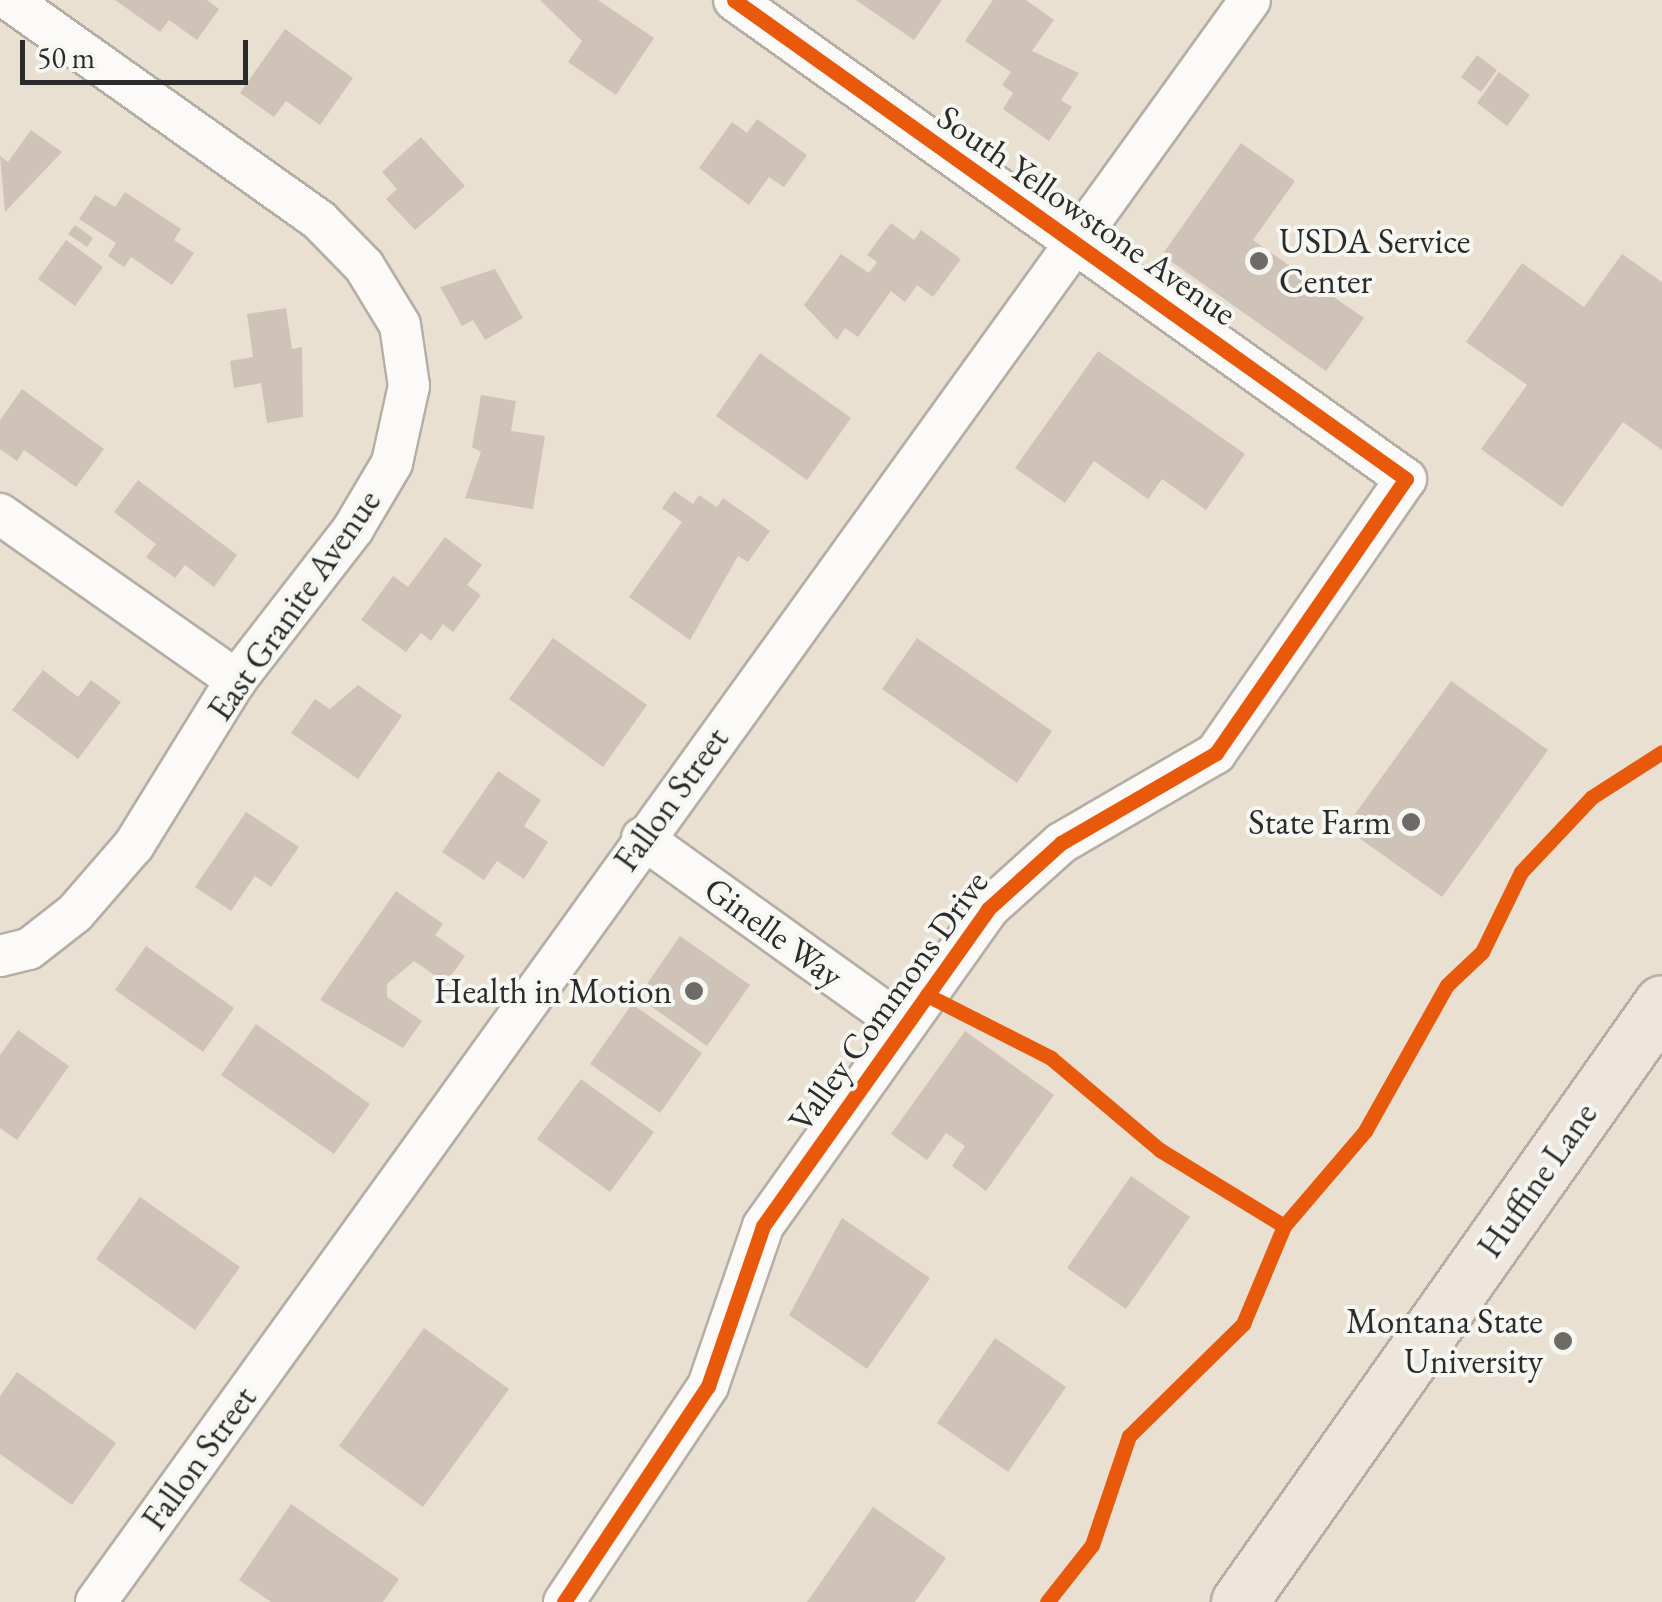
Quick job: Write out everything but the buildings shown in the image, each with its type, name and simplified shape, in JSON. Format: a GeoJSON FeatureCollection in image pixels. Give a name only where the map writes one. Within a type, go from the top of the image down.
{"type":"FeatureCollection","features":[{"type":"Feature","properties":{"kind":"highway","name":"Huffine Lane"},"geometry":{"type":"LineString","coordinates":[[1239,1602],[1662,1003]]}},
{"type":"Feature","properties":{"kind":"street","name":"East Granite Avenue"},"geometry":{"type":"LineString","coordinates":[[0,956],[29,949],[74,913],[134,845],[236,680],[354,529],[392,463],[409,386],[400,325],[364,266],[319,220],[9,0]]}},
{"type":"Feature","properties":{"kind":"street","name":"South Yellowstone Avenue"},"geometry":{"type":"LineString","coordinates":[[734,0],[1406,479]]}},
{"type":"Feature","properties":{"kind":"street","name":"Fallon Street"},"geometry":{"type":"LineString","coordinates":[[96,1602],[642,838],[1250,0]]}},
{"type":"Feature","properties":{"kind":"street","name":"Valley Commons Drive"},"geometry":{"type":"LineString","coordinates":[[564,1602],[708,1386],[764,1226],[1017,875],[1216,753],[1406,479]]}},
{"type":"Feature","properties":{"kind":"street"},"geometry":{"type":"LineString","coordinates":[[0,514],[236,680]]}},
{"type":"Feature","properties":{"kind":"street","name":"Ginelle Way"},"geometry":{"type":"LineString","coordinates":[[642,838],[905,1026]]}},
{"type":"Feature","properties":{"kind":"cycle path"},"geometry":{"type":"LineString","coordinates":[[564,1602],[708,1386],[763,1226],[988,909],[1061,843],[1216,753],[1406,479],[734,0]]}},
{"type":"Feature","properties":{"kind":"cycle path"},"geometry":{"type":"LineString","coordinates":[[1047,1602],[1092,1545],[1129,1436],[1243,1324],[1284,1226],[1365,1131],[1447,985],[1482,952],[1521,872],[1592,797],[1662,752]]}},
{"type":"Feature","properties":{"kind":"cycle path"},"geometry":{"type":"LineString","coordinates":[[927,995],[1051,1058],[1160,1150],[1284,1226]]}},
{"type":"Feature","properties":{"kind":"place","name":"USDA Service Center"},"geometry":{"type":"Point","coordinates":[1259,261]}},
{"type":"Feature","properties":{"kind":"place","name":"State Farm"},"geometry":{"type":"Point","coordinates":[1411,822]}},
{"type":"Feature","properties":{"kind":"place","name":"Health in Motion"},"geometry":{"type":"Point","coordinates":[694,991]}},
{"type":"Feature","properties":{"kind":"place","name":"Montana State University"},"geometry":{"type":"Point","coordinates":[1563,1341]}}]}
